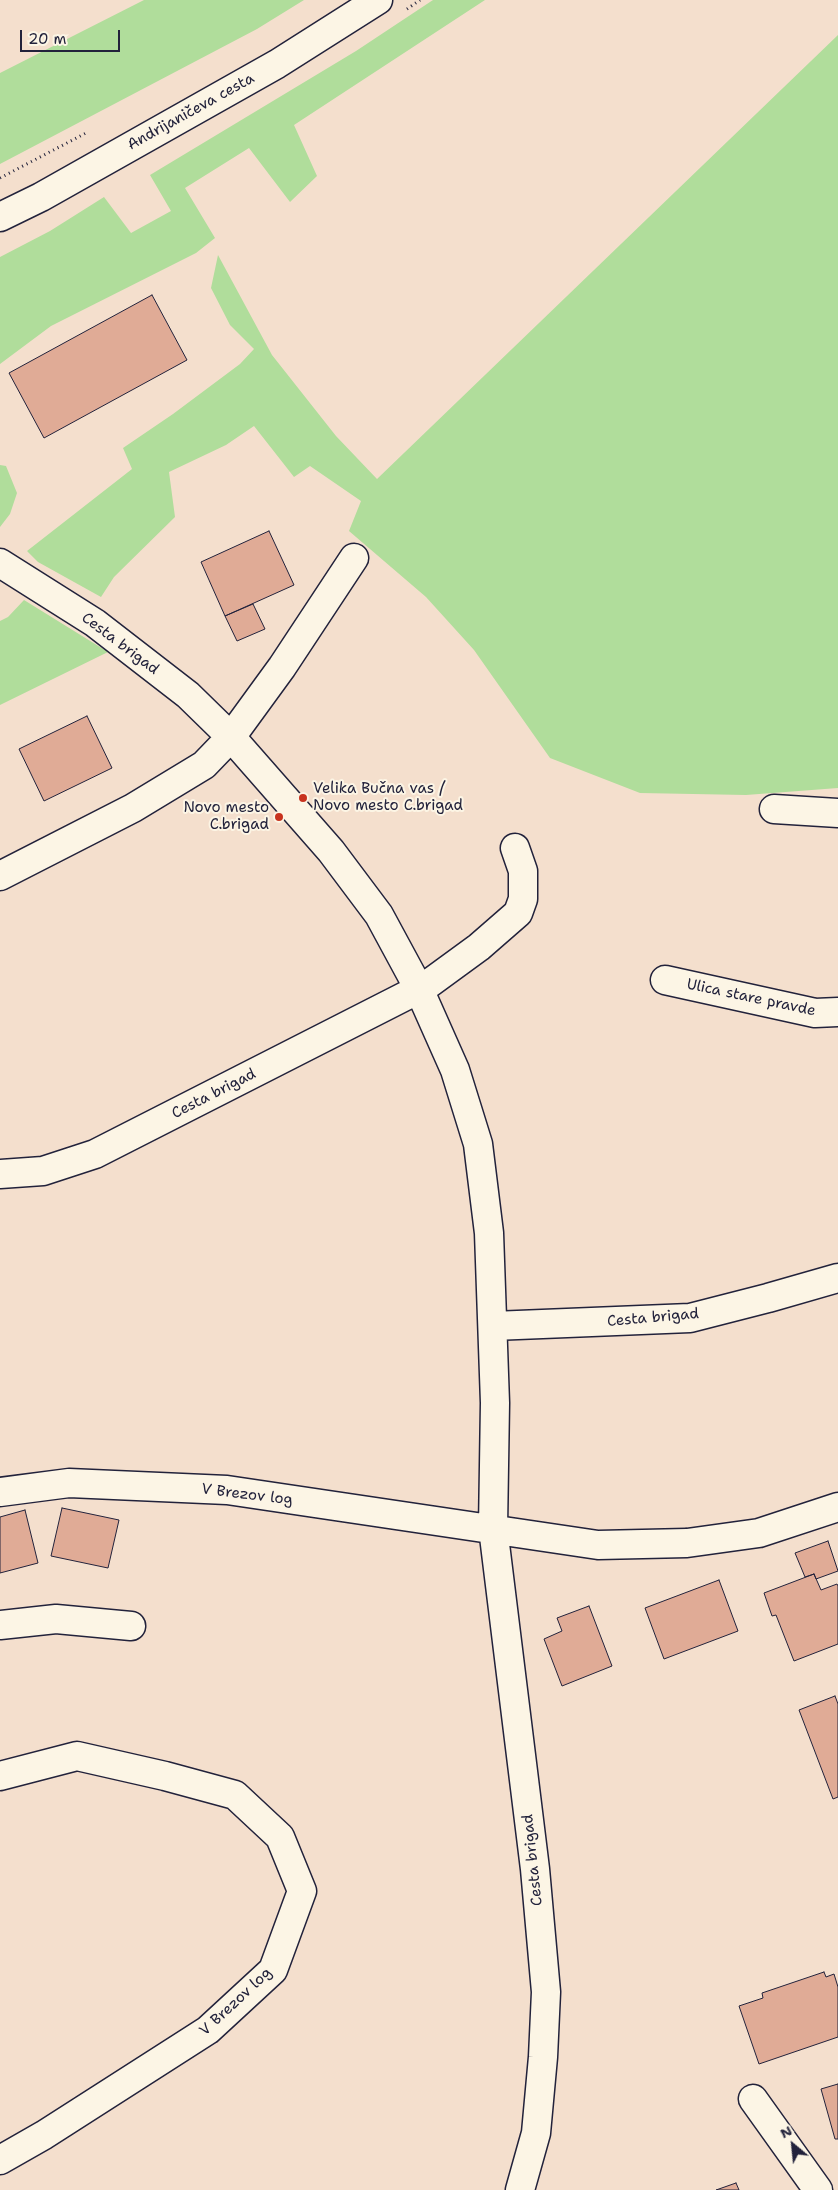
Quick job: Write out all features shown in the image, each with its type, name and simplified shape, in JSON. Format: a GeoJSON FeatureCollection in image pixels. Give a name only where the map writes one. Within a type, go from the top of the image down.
{"type":"FeatureCollection","features":[{"type":"Feature","properties":{"kind":"street","name":"Andrijaničeva cesta"},"geometry":{"type":"LineString","coordinates":[[0,217],[42,197],[277,64],[378,0]]}},
{"type":"Feature","properties":{"kind":"street"},"geometry":{"type":"LineString","coordinates":[[0,876],[133,808],[204,765],[231,737],[282,667],[354,558]]}},
{"type":"Feature","properties":{"kind":"street","name":"Cesta brigad"},"geometry":{"type":"LineString","coordinates":[[4,566],[95,623],[188,694],[231,737],[331,851],[380,915],[419,989],[455,1070],[478,1144],[489,1233],[495,1403],[493,1528],[535,1868],[546,1992],[543,2057],[536,2134],[520,2190]]}},
{"type":"Feature","properties":{"kind":"street"},"geometry":{"type":"LineString","coordinates":[[774,808],[838,813]]}},
{"type":"Feature","properties":{"kind":"street","name":"Cesta brigad"},"geometry":{"type":"LineString","coordinates":[[0,1174],[43,1171],[95,1154],[419,989],[479,948],[518,913],[523,899],[523,871],[515,848]]}},
{"type":"Feature","properties":{"kind":"street","name":"Ulica stare pravde"},"geometry":{"type":"LineString","coordinates":[[665,980],[814,1013],[838,1012]]}},
{"type":"Feature","properties":{"kind":"street","name":"Cesta brigad"},"geometry":{"type":"LineString","coordinates":[[493,1326],[690,1318],[838,1278]]}},
{"type":"Feature","properties":{"kind":"street","name":"V Brezov log"},"geometry":{"type":"LineString","coordinates":[[0,1492],[69,1483],[228,1490],[493,1528]]}},
{"type":"Feature","properties":{"kind":"street"},"geometry":{"type":"LineString","coordinates":[[493,1528],[598,1545],[686,1543],[759,1533],[838,1506]]}},
{"type":"Feature","properties":{"kind":"street"},"geometry":{"type":"LineString","coordinates":[[0,1625],[56,1619],[130,1626]]}},
{"type":"Feature","properties":{"kind":"street","name":"V Brezov log"},"geometry":{"type":"LineString","coordinates":[[0,1776],[77,1756],[165,1776],[234,1795],[280,1837],[302,1891],[273,1970],[208,2030],[44,2136],[0,2160]]}},
{"type":"Feature","properties":{"kind":"street"},"geometry":{"type":"LineString","coordinates":[[754,2099],[818,2190]]}},
{"type":"Feature","properties":{"kind":"green space"},"geometry":{"type":"Polygon","coordinates":[[[144,0],[304,0],[257,29],[0,164],[0,73],[144,0]]]}},
{"type":"Feature","properties":{"kind":"green space"},"geometry":{"type":"Polygon","coordinates":[[[433,0],[485,0],[294,125],[317,176],[290,202],[249,148],[185,188],[215,238],[196,253],[51,326],[0,364],[0,257],[50,231],[104,197],[131,233],[171,211],[150,175],[356,51],[433,0]]]}},
{"type":"Feature","properties":{"kind":"green space"},"geometry":{"type":"Polygon","coordinates":[[[838,35],[838,788],[746,795],[640,793],[550,758],[474,650],[426,597],[349,531],[361,501],[310,466],[294,477],[254,426],[226,445],[169,472],[175,517],[114,577],[101,597],[38,562],[27,551],[132,469],[123,448],[173,414],[240,364],[254,349],[230,325],[211,288],[218,255],[272,355],[336,436],[377,479],[838,35]]]}},
{"type":"Feature","properties":{"kind":"green space"},"geometry":{"type":"Polygon","coordinates":[[[0,465],[6,466],[17,493],[10,514],[0,527],[0,465]]]}},
{"type":"Feature","properties":{"kind":"green space"},"geometry":{"type":"Polygon","coordinates":[[[24,600],[108,652],[0,705],[0,621],[8,617],[24,600]]]}},
{"type":"Feature","properties":{"kind":"building"},"geometry":{"type":"Polygon","coordinates":[[[152,295],[187,360],[44,438],[9,373],[152,295]]]}},
{"type":"Feature","properties":{"kind":"building"},"geometry":{"type":"Polygon","coordinates":[[[269,531],[294,585],[225,616],[201,562],[269,531]]]}},
{"type":"Feature","properties":{"kind":"building"},"geometry":{"type":"Polygon","coordinates":[[[253,604],[265,629],[237,641],[225,616],[253,604]]]}},
{"type":"Feature","properties":{"kind":"building"},"geometry":{"type":"Polygon","coordinates":[[[87,716],[112,768],[44,801],[19,749],[87,716]]]}},
{"type":"Feature","properties":{"kind":"building"},"geometry":{"type":"Polygon","coordinates":[[[62,1508],[119,1520],[108,1568],[51,1556],[62,1508]]]}},
{"type":"Feature","properties":{"kind":"building"},"geometry":{"type":"Polygon","coordinates":[[[25,1510],[38,1563],[0,1573],[0,1517],[25,1510]]]}},
{"type":"Feature","properties":{"kind":"building"},"geometry":{"type":"Polygon","coordinates":[[[828,1541],[838,1571],[816,1579],[814,1574],[805,1577],[795,1553],[828,1541]]]}},
{"type":"Feature","properties":{"kind":"building"},"geometry":{"type":"Polygon","coordinates":[[[814,1574],[821,1590],[837,1584],[838,1586],[838,1644],[794,1661],[776,1615],[772,1616],[764,1593],[814,1574]]]}},
{"type":"Feature","properties":{"kind":"building"},"geometry":{"type":"Polygon","coordinates":[[[719,1580],[738,1631],[664,1659],[645,1608],[719,1580]]]}},
{"type":"Feature","properties":{"kind":"building"},"geometry":{"type":"Polygon","coordinates":[[[589,1606],[612,1666],[562,1686],[544,1639],[562,1631],[557,1618],[589,1606]]]}},
{"type":"Feature","properties":{"kind":"building"},"geometry":{"type":"Polygon","coordinates":[[[835,1696],[838,1704],[838,1797],[833,1799],[799,1710],[835,1696]]]}},
{"type":"Feature","properties":{"kind":"building"},"geometry":{"type":"Polygon","coordinates":[[[824,1972],[826,1977],[834,1974],[838,1987],[838,2037],[759,2064],[739,2006],[763,1998],[762,1993],[824,1972]]]}},
{"type":"Feature","properties":{"kind":"building"},"geometry":{"type":"Polygon","coordinates":[[[838,2084],[838,2139],[835,2139],[821,2089],[838,2084]]]}},
{"type":"Feature","properties":{"kind":"building"},"geometry":{"type":"Polygon","coordinates":[[[736,2183],[739,2190],[716,2190],[736,2183]]]}},
{"type":"Feature","properties":{"kind":"place","name":"Velika Bučna vas / Novo mesto C.brigad"},"geometry":{"type":"Point","coordinates":[303,798]}},
{"type":"Feature","properties":{"kind":"place","name":"Novo mesto C.brigad"},"geometry":{"type":"Point","coordinates":[279,817]}}]}
